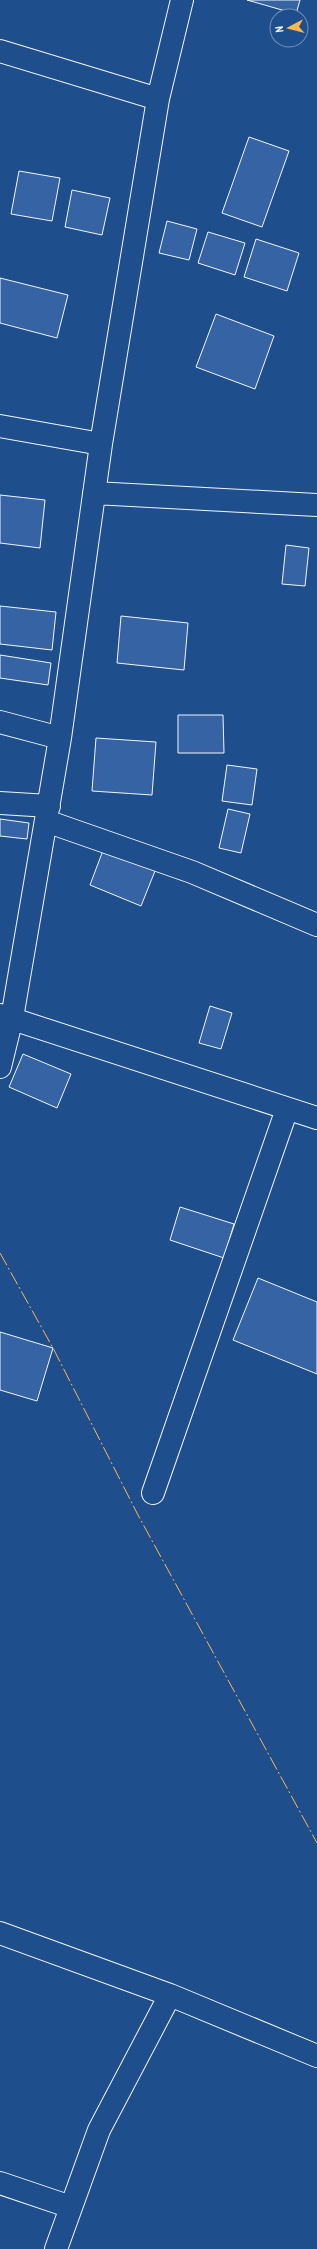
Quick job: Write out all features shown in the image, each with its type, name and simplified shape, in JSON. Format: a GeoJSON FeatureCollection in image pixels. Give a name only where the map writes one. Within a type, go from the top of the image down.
{"type":"FeatureCollection","features":[{"type":"Feature","properties":{"kind":"street"},"geometry":{"type":"LineString","coordinates":[[0,1067],[6,1016],[47,814],[60,738],[101,444],[158,99],[182,0]]}},
{"type":"Feature","properties":{"kind":"street"},"geometry":{"type":"LineString","coordinates":[[0,51],[158,99]]}},
{"type":"Feature","properties":{"kind":"street"},"geometry":{"type":"LineString","coordinates":[[0,426],[101,444]]}},
{"type":"Feature","properties":{"kind":"street"},"geometry":{"type":"LineString","coordinates":[[94,493],[317,505]]}},
{"type":"Feature","properties":{"kind":"street"},"geometry":{"type":"LineString","coordinates":[[0,722],[60,738]]}},
{"type":"Feature","properties":{"kind":"street"},"geometry":{"type":"LineString","coordinates":[[0,803],[47,814],[192,872],[317,926]]}},
{"type":"Feature","properties":{"kind":"street"},"geometry":{"type":"LineString","coordinates":[[6,1016],[317,1118]]}},
{"type":"Feature","properties":{"kind":"street"},"geometry":{"type":"LineString","coordinates":[[153,1493],[287,1109]]}},
{"type":"Feature","properties":{"kind":"street"},"geometry":{"type":"LineString","coordinates":[[0,1933],[170,1996],[317,2056]]}},
{"type":"Feature","properties":{"kind":"street"},"geometry":{"type":"LineString","coordinates":[[56,2249],[99,2130],[170,1996]]}},
{"type":"Feature","properties":{"kind":"street"},"geometry":{"type":"LineString","coordinates":[[0,2183],[71,2207]]}},
{"type":"Feature","properties":{"kind":"building"},"geometry":{"type":"Polygon","coordinates":[[[247,0],[300,0],[298,8],[275,8],[247,0]]]}},
{"type":"Feature","properties":{"kind":"building"},"geometry":{"type":"Polygon","coordinates":[[[249,137],[289,151],[262,227],[222,213],[249,137]]]}},
{"type":"Feature","properties":{"kind":"building"},"geometry":{"type":"Polygon","coordinates":[[[19,171],[60,178],[52,221],[11,214],[19,171]]]}},
{"type":"Feature","properties":{"kind":"building"},"geometry":{"type":"Polygon","coordinates":[[[72,190],[110,198],[102,235],[65,227],[72,190]]]}},
{"type":"Feature","properties":{"kind":"building"},"geometry":{"type":"Polygon","coordinates":[[[167,221],[197,229],[189,260],[159,253],[167,221]]]}},
{"type":"Feature","properties":{"kind":"building"},"geometry":{"type":"Polygon","coordinates":[[[208,232],[245,243],[235,275],[198,263],[208,232]]]}},
{"type":"Feature","properties":{"kind":"building"},"geometry":{"type":"Polygon","coordinates":[[[256,239],[299,253],[287,291],[244,277],[256,239]]]}},
{"type":"Feature","properties":{"kind":"building"},"geometry":{"type":"Polygon","coordinates":[[[0,278],[68,295],[57,338],[0,323],[0,278]]]}},
{"type":"Feature","properties":{"kind":"building"},"geometry":{"type":"Polygon","coordinates":[[[216,314],[274,336],[255,389],[196,367],[216,314]]]}},
{"type":"Feature","properties":{"kind":"building"},"geometry":{"type":"Polygon","coordinates":[[[0,495],[45,500],[40,548],[0,543],[0,495]]]}},
{"type":"Feature","properties":{"kind":"building"},"geometry":{"type":"Polygon","coordinates":[[[286,545],[309,548],[305,586],[282,584],[286,545]]]}},
{"type":"Feature","properties":{"kind":"building"},"geometry":{"type":"Polygon","coordinates":[[[0,606],[56,612],[52,650],[0,644],[0,606]]]}},
{"type":"Feature","properties":{"kind":"building"},"geometry":{"type":"Polygon","coordinates":[[[121,616],[188,623],[184,670],[117,663],[121,616]]]}},
{"type":"Feature","properties":{"kind":"building"},"geometry":{"type":"Polygon","coordinates":[[[0,655],[51,663],[48,685],[0,678],[0,655]]]}},
{"type":"Feature","properties":{"kind":"building"},"geometry":{"type":"Polygon","coordinates":[[[178,715],[223,715],[224,753],[178,753],[178,715]]]}},
{"type":"Feature","properties":{"kind":"building"},"geometry":{"type":"Polygon","coordinates":[[[96,738],[156,742],[152,795],[92,791],[96,738]]]}},
{"type":"Feature","properties":{"kind":"building"},"geometry":{"type":"Polygon","coordinates":[[[227,765],[257,769],[252,805],[222,801],[227,765]]]}},
{"type":"Feature","properties":{"kind":"building"},"geometry":{"type":"Polygon","coordinates":[[[228,809],[250,814],[241,853],[219,848],[228,809]]]}},
{"type":"Feature","properties":{"kind":"building"},"geometry":{"type":"Polygon","coordinates":[[[0,819],[29,823],[27,839],[0,836],[0,819]]]}},
{"type":"Feature","properties":{"kind":"building"},"geometry":{"type":"Polygon","coordinates":[[[105,845],[157,866],[141,906],[90,885],[105,845]]]}},
{"type":"Feature","properties":{"kind":"building"},"geometry":{"type":"Polygon","coordinates":[[[210,1006],[232,1013],[221,1049],[199,1043],[210,1006]]]}},
{"type":"Feature","properties":{"kind":"building"},"geometry":{"type":"Polygon","coordinates":[[[23,1054],[71,1074],[57,1108],[9,1087],[23,1054]]]}},
{"type":"Feature","properties":{"kind":"building"},"geometry":{"type":"Polygon","coordinates":[[[180,1207],[234,1224],[224,1258],[170,1240],[180,1207]]]}},
{"type":"Feature","properties":{"kind":"building"},"geometry":{"type":"Polygon","coordinates":[[[258,1278],[317,1302],[317,1374],[233,1340],[258,1278]]]}},
{"type":"Feature","properties":{"kind":"building"},"geometry":{"type":"Polygon","coordinates":[[[0,1332],[53,1348],[37,1401],[0,1390],[0,1332]]]}},
{"type":"Feature","properties":{"kind":"power"},"geometry":{"type":"LineString","coordinates":[[0,1253],[53,1348],[138,1515],[317,1843]]}}]}
